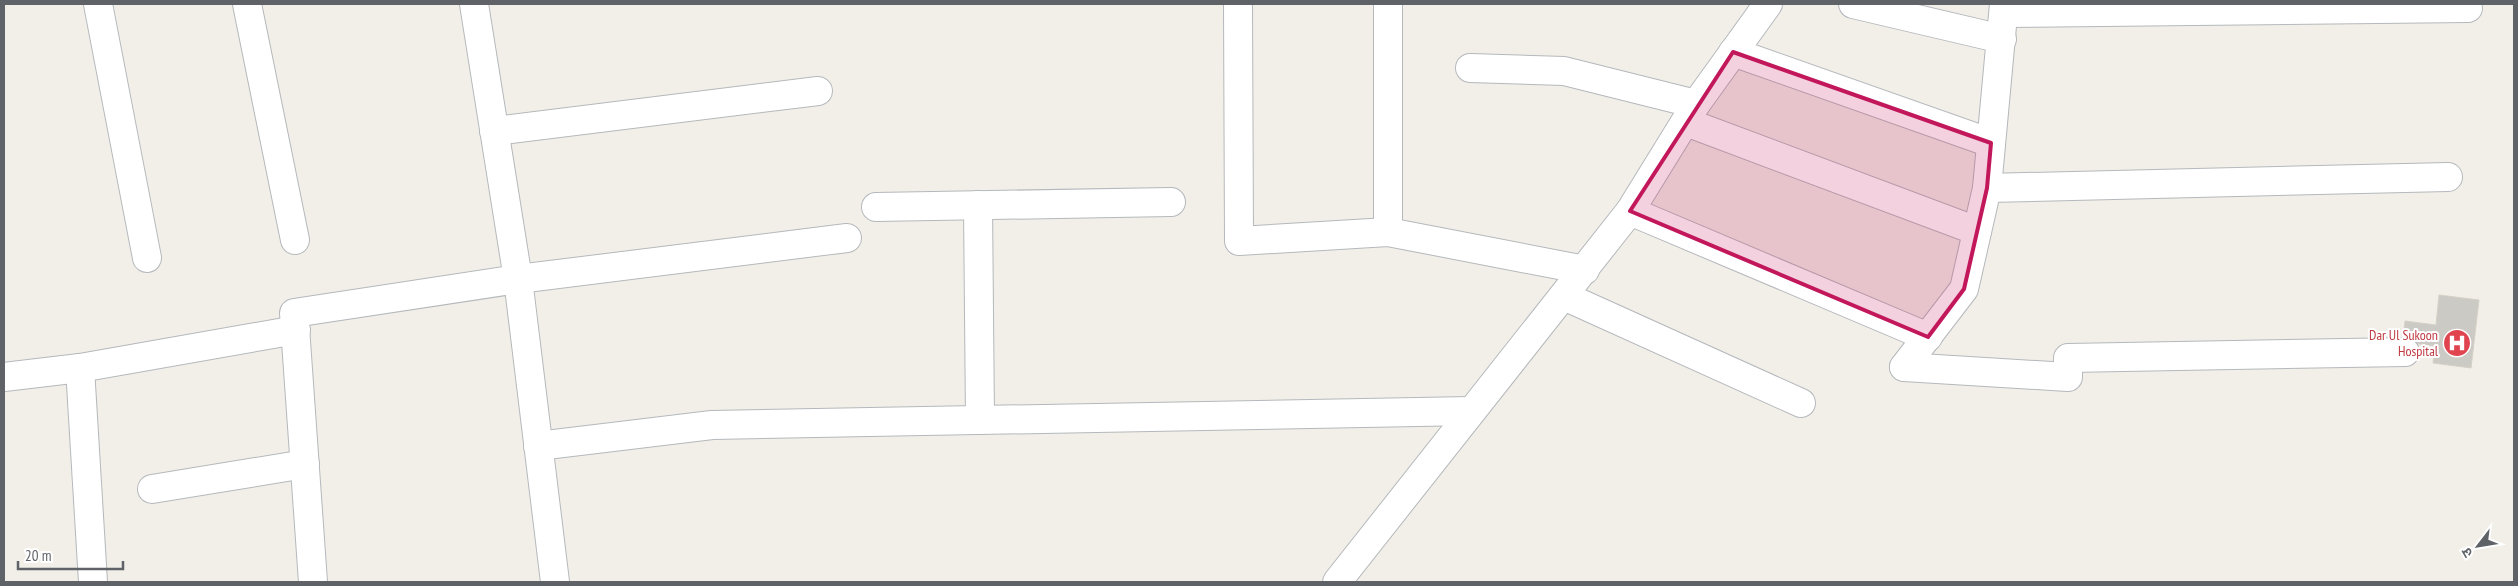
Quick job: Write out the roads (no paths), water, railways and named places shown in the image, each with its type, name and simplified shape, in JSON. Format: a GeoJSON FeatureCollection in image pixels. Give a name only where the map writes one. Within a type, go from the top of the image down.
{"type":"FeatureCollection","features":[{"type":"Feature","properties":{"kind":"street"},"geometry":{"type":"LineString","coordinates":[[98,4],[147,258]]}},
{"type":"Feature","properties":{"kind":"street"},"geometry":{"type":"LineString","coordinates":[[247,4],[295,240]]}},
{"type":"Feature","properties":{"kind":"street"},"geometry":{"type":"LineString","coordinates":[[474,4],[518,279],[555,582]]}},
{"type":"Feature","properties":{"kind":"street"},"geometry":{"type":"LineString","coordinates":[[1238,4],[1239,241],[1388,232],[1585,270]]}},
{"type":"Feature","properties":{"kind":"street"},"geometry":{"type":"LineString","coordinates":[[1388,4],[1388,232]]}},
{"type":"Feature","properties":{"kind":"street"},"geometry":{"type":"LineString","coordinates":[[1336,582],[1630,211],[1691,113],[1768,4]]}},
{"type":"Feature","properties":{"kind":"street"},"geometry":{"type":"LineString","coordinates":[[1853,4],[2004,18],[2468,8]]}},
{"type":"Feature","properties":{"kind":"street"},"geometry":{"type":"LineString","coordinates":[[2004,18],[1987,188],[1964,289],[1904,367],[2068,377],[2068,358],[2405,352]]}},
{"type":"Feature","properties":{"kind":"street"},"geometry":{"type":"LineString","coordinates":[[1733,52],[1991,143]]}},
{"type":"Feature","properties":{"kind":"street"},"geometry":{"type":"LineString","coordinates":[[1470,68],[1564,71],[1691,113],[1977,231]]}},
{"type":"Feature","properties":{"kind":"street"},"geometry":{"type":"LineString","coordinates":[[494,131],[818,91]]}},
{"type":"Feature","properties":{"kind":"street"},"geometry":{"type":"LineString","coordinates":[[1987,188],[2448,177]]}},
{"type":"Feature","properties":{"kind":"street"},"geometry":{"type":"LineString","coordinates":[[876,207],[1171,202]]}},
{"type":"Feature","properties":{"kind":"street"},"geometry":{"type":"LineString","coordinates":[[978,205],[980,420]]}},
{"type":"Feature","properties":{"kind":"street"},"geometry":{"type":"LineString","coordinates":[[1630,211],[1928,337]]}},
{"type":"Feature","properties":{"kind":"street"},"geometry":{"type":"LineString","coordinates":[[312,582],[294,313],[518,279],[848,238]]}},
{"type":"Feature","properties":{"kind":"street"},"geometry":{"type":"LineString","coordinates":[[1564,296],[1801,403]]}},
{"type":"Feature","properties":{"kind":"street"},"geometry":{"type":"LineString","coordinates":[[4,378],[80,368],[296,330]]}},
{"type":"Feature","properties":{"kind":"street"},"geometry":{"type":"LineString","coordinates":[[80,368],[92,582]]}},
{"type":"Feature","properties":{"kind":"street"},"geometry":{"type":"LineString","coordinates":[[538,446],[712,425],[1471,411]]}},
{"type":"Feature","properties":{"kind":"street"},"geometry":{"type":"LineString","coordinates":[[152,489],[305,464]]}},
{"type":"Feature","properties":{"kind":"place","name":"Dar Ul Sukoon Hospital"},"geometry":{"type":"Point","coordinates":[2457,343]}}]}
